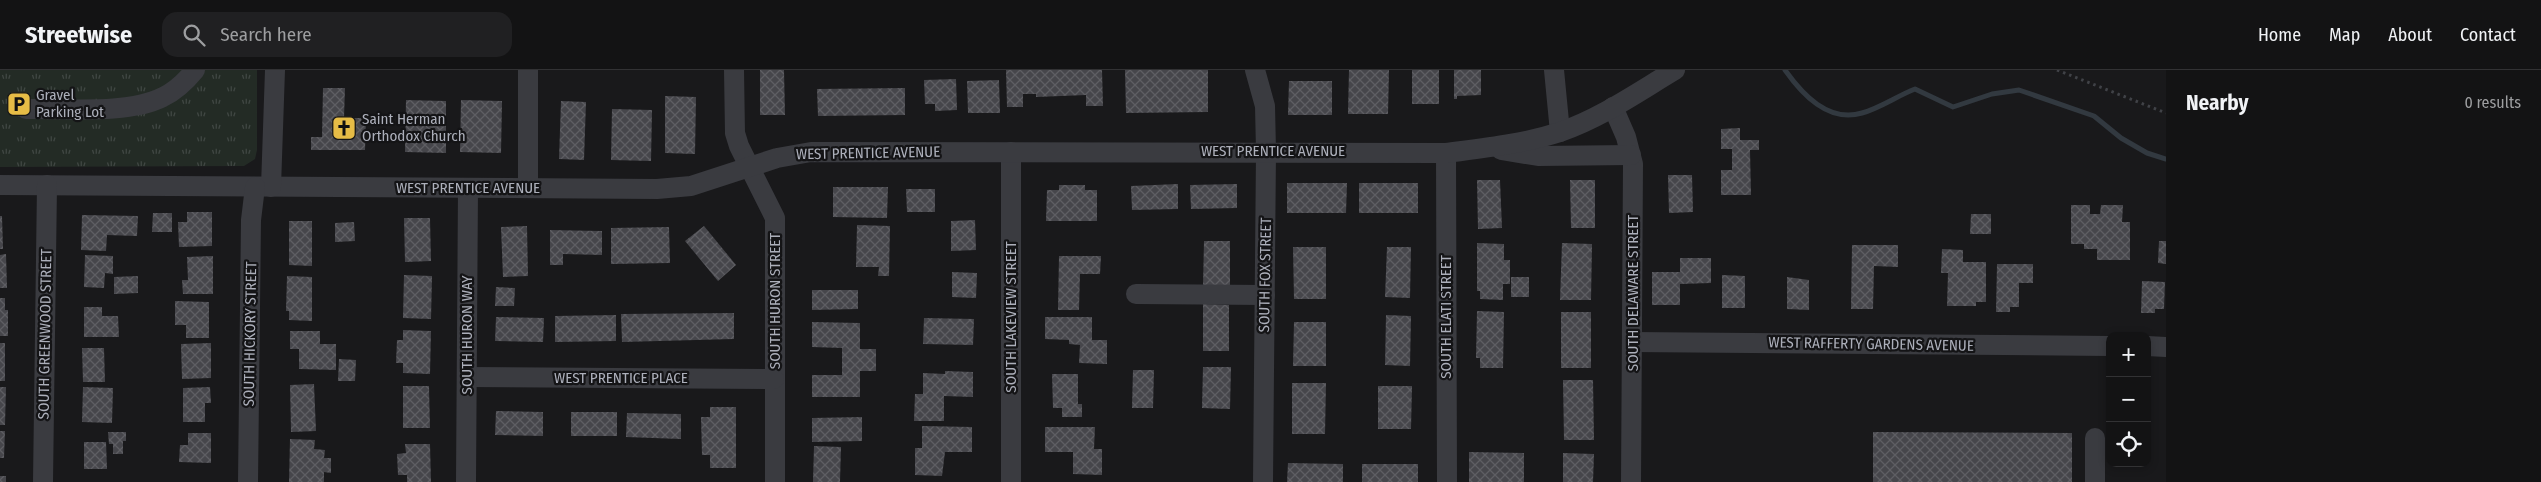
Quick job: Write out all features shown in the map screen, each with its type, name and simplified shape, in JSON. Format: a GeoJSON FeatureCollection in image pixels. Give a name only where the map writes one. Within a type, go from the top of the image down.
{"type":"FeatureCollection","features":[{"type":"Feature","properties":{"kind":"street"},"geometry":{"type":"LineString","coordinates":[[26,109],[101,108],[144,104],[173,91],[195,70]]}},
{"type":"Feature","properties":{"kind":"street","name":"SOUTH HICKORY STREET"},"geometry":{"type":"LineString","coordinates":[[248,482],[251,220],[263,187],[275,70]]}},
{"type":"Feature","properties":{"kind":"street"},"geometry":{"type":"LineString","coordinates":[[528,70],[528,188]]}},
{"type":"Feature","properties":{"kind":"street","name":"SOUTH HURON STREET"},"geometry":{"type":"LineString","coordinates":[[734,70],[735,133],[749,167],[775,218],[775,482]]}},
{"type":"Feature","properties":{"kind":"street","name":"SOUTH FOX STREET"},"geometry":{"type":"LineString","coordinates":[[1255,70],[1265,106],[1266,151],[1263,482]]}},
{"type":"Feature","properties":{"kind":"street"},"geometry":{"type":"LineString","coordinates":[[1554,70],[1560,132]]}},
{"type":"Feature","properties":{"kind":"street","name":"WEST PRENTICE AVENUE"},"geometry":{"type":"LineString","coordinates":[[0,185],[680,188],[786,156],[811,152],[1266,151],[1446,153],[1486,148],[1560,132],[1613,107],[1675,70]]}},
{"type":"Feature","properties":{"kind":"street","name":"SOUTH DELAWARE STREET"},"geometry":{"type":"LineString","coordinates":[[1613,107],[1634,164],[1631,482]]}},
{"type":"Feature","properties":{"kind":"street"},"geometry":{"type":"LineString","coordinates":[[1486,148],[1538,156],[1631,155]]}},
{"type":"Feature","properties":{"kind":"street","name":"SOUTH LAKEVIEW STREET"},"geometry":{"type":"LineString","coordinates":[[1011,152],[1011,482]]}},
{"type":"Feature","properties":{"kind":"street","name":"SOUTH ELATI STREET"},"geometry":{"type":"LineString","coordinates":[[1446,153],[1446,482]]}},
{"type":"Feature","properties":{"kind":"street","name":"SOUTH GREENWOOD STREET"},"geometry":{"type":"LineString","coordinates":[[43,482],[47,185]]}},
{"type":"Feature","properties":{"kind":"street","name":"SOUTH HURON WAY"},"geometry":{"type":"LineString","coordinates":[[466,482],[468,188]]}},
{"type":"Feature","properties":{"kind":"street"},"geometry":{"type":"LineString","coordinates":[[1136,294],[1265,295]]}},
{"type":"Feature","properties":{"kind":"street","name":"WEST RAFFERTY GARDENS AVENUE"},"geometry":{"type":"LineString","coordinates":[[1632,342],[2106,346]]}},
{"type":"Feature","properties":{"kind":"street"},"geometry":{"type":"LineString","coordinates":[[2151,346],[2166,346]]}},
{"type":"Feature","properties":{"kind":"street","name":"WEST PRENTICE PLACE"},"geometry":{"type":"LineString","coordinates":[[466,377],[774,379]]}},
{"type":"Feature","properties":{"kind":"street"},"geometry":{"type":"LineString","coordinates":[[2095,438],[2095,482]]}},
{"type":"Feature","properties":{"kind":"path"},"geometry":{"type":"LineString","coordinates":[[2057,70],[2166,113]]}},
{"type":"Feature","properties":{"kind":"green space"},"geometry":{"type":"Polygon","coordinates":[[[0,70],[257,70],[257,150],[255,159],[244,166],[0,167],[0,70]]]}},
{"type":"Feature","properties":{"kind":"building"},"geometry":{"type":"Polygon","coordinates":[[[760,70],[784,70],[785,115],[760,115],[760,70]]]}},
{"type":"Feature","properties":{"kind":"building"},"geometry":{"type":"Polygon","coordinates":[[[1006,70],[1102,70],[1103,106],[1086,106],[1086,95],[1036,97],[1036,94],[1023,94],[1023,107],[1007,107],[1006,70]]]}},
{"type":"Feature","properties":{"kind":"building"},"geometry":{"type":"Polygon","coordinates":[[[1125,70],[1208,70],[1208,112],[1126,113],[1125,70]]]}},
{"type":"Feature","properties":{"kind":"building"},"geometry":{"type":"Polygon","coordinates":[[[1349,70],[1389,70],[1388,114],[1348,114],[1349,70]]]}},
{"type":"Feature","properties":{"kind":"building"},"geometry":{"type":"Polygon","coordinates":[[[1412,70],[1439,70],[1439,104],[1412,104],[1412,70]]]}},
{"type":"Feature","properties":{"kind":"building"},"geometry":{"type":"Polygon","coordinates":[[[1454,70],[1481,70],[1481,95],[1457,96],[1457,99],[1454,99],[1454,70]]]}},
{"type":"Feature","properties":{"kind":"building"},"geometry":{"type":"Polygon","coordinates":[[[956,79],[957,110],[935,111],[935,104],[925,104],[924,80],[956,79]]]}},
{"type":"Feature","properties":{"kind":"building"},"geometry":{"type":"Polygon","coordinates":[[[999,80],[1000,113],[968,113],[967,81],[999,80]]]}},
{"type":"Feature","properties":{"kind":"building"},"geometry":{"type":"Polygon","coordinates":[[[1289,81],[1332,81],[1332,115],[1288,115],[1289,81]]]}},
{"type":"Feature","properties":{"kind":"building","name":"Saint Herman Orthodox Church"},"geometry":{"type":"Polygon","coordinates":[[[323,88],[345,88],[344,118],[366,118],[365,150],[311,150],[311,137],[322,137],[323,88]]]}},
{"type":"Feature","properties":{"kind":"building"},"geometry":{"type":"Polygon","coordinates":[[[905,88],[905,115],[818,116],[817,89],[905,88]]]}},
{"type":"Feature","properties":{"kind":"building"},"geometry":{"type":"Polygon","coordinates":[[[665,96],[696,97],[695,154],[665,153],[665,96]]]}},
{"type":"Feature","properties":{"kind":"building"},"geometry":{"type":"Polygon","coordinates":[[[406,100],[446,101],[446,153],[405,152],[406,100]]]}},
{"type":"Feature","properties":{"kind":"building"},"geometry":{"type":"Polygon","coordinates":[[[461,100],[502,101],[501,153],[460,152],[461,100]]]}},
{"type":"Feature","properties":{"kind":"building"},"geometry":{"type":"Polygon","coordinates":[[[561,101],[586,102],[584,160],[559,159],[561,101]]]}},
{"type":"Feature","properties":{"kind":"building"},"geometry":{"type":"Polygon","coordinates":[[[612,109],[652,110],[651,161],[611,160],[612,109]]]}},
{"type":"Feature","properties":{"kind":"building"},"geometry":{"type":"Polygon","coordinates":[[[1740,128],[1740,140],[1759,140],[1759,150],[1750,150],[1751,195],[1721,195],[1721,170],[1732,170],[1732,149],[1721,149],[1721,129],[1740,128]]]}},
{"type":"Feature","properties":{"kind":"building"},"geometry":{"type":"Polygon","coordinates":[[[1668,175],[1692,175],[1693,212],[1669,213],[1668,175]]]}},
{"type":"Feature","properties":{"kind":"building"},"geometry":{"type":"Polygon","coordinates":[[[1477,180],[1500,180],[1502,228],[1478,229],[1477,180]]]}},
{"type":"Feature","properties":{"kind":"building"},"geometry":{"type":"Polygon","coordinates":[[[1570,180],[1595,180],[1595,228],[1571,228],[1570,180]]]}},
{"type":"Feature","properties":{"kind":"building"},"geometry":{"type":"Polygon","coordinates":[[[1287,183],[1347,183],[1346,213],[1287,213],[1287,183]]]}},
{"type":"Feature","properties":{"kind":"building"},"geometry":{"type":"Polygon","coordinates":[[[1359,183],[1418,183],[1418,213],[1359,213],[1359,183]]]}},
{"type":"Feature","properties":{"kind":"building"},"geometry":{"type":"Polygon","coordinates":[[[1178,184],[1178,209],[1132,210],[1131,186],[1178,184]]]}},
{"type":"Feature","properties":{"kind":"building"},"geometry":{"type":"Polygon","coordinates":[[[1237,184],[1237,208],[1191,209],[1190,185],[1237,184]]]}},
{"type":"Feature","properties":{"kind":"building"},"geometry":{"type":"Polygon","coordinates":[[[1059,185],[1085,185],[1085,190],[1097,190],[1097,221],[1046,221],[1047,190],[1059,190],[1059,185]]]}},
{"type":"Feature","properties":{"kind":"building"},"geometry":{"type":"Polygon","coordinates":[[[833,187],[888,187],[887,218],[833,217],[833,187]]]}},
{"type":"Feature","properties":{"kind":"building"},"geometry":{"type":"Polygon","coordinates":[[[906,189],[935,189],[935,212],[907,212],[906,189]]]}},
{"type":"Feature","properties":{"kind":"building"},"geometry":{"type":"Polygon","coordinates":[[[2071,205],[2090,205],[2090,214],[2100,214],[2101,205],[2123,205],[2122,222],[2130,222],[2130,260],[2097,260],[2097,249],[2084,249],[2084,244],[2071,244],[2071,205]]]}},
{"type":"Feature","properties":{"kind":"building"},"geometry":{"type":"Polygon","coordinates":[[[187,212],[212,212],[212,246],[179,247],[178,222],[187,222],[187,212]]]}},
{"type":"Feature","properties":{"kind":"building"},"geometry":{"type":"Polygon","coordinates":[[[153,213],[172,213],[172,232],[152,232],[153,213]]]}},
{"type":"Feature","properties":{"kind":"building"},"geometry":{"type":"Polygon","coordinates":[[[1971,214],[1991,214],[1991,234],[1970,234],[1971,214]]]}},
{"type":"Feature","properties":{"kind":"building"},"geometry":{"type":"Polygon","coordinates":[[[82,215],[138,216],[137,236],[107,235],[106,251],[81,250],[82,215]]]}},
{"type":"Feature","properties":{"kind":"building"},"geometry":{"type":"Polygon","coordinates":[[[0,216],[2,216],[3,249],[0,249],[0,216]]]}},
{"type":"Feature","properties":{"kind":"building"},"geometry":{"type":"Polygon","coordinates":[[[404,218],[430,218],[431,261],[405,262],[404,218]]]}},
{"type":"Feature","properties":{"kind":"building"},"geometry":{"type":"Polygon","coordinates":[[[975,220],[976,250],[951,251],[951,221],[975,220]]]}},
{"type":"Feature","properties":{"kind":"building"},"geometry":{"type":"Polygon","coordinates":[[[289,221],[312,221],[312,266],[289,265],[289,221]]]}},
{"type":"Feature","properties":{"kind":"building"},"geometry":{"type":"Polygon","coordinates":[[[354,222],[355,241],[335,242],[335,223],[354,222]]]}},
{"type":"Feature","properties":{"kind":"building"},"geometry":{"type":"Polygon","coordinates":[[[857,225],[890,226],[889,276],[878,276],[879,267],[856,267],[857,225]]]}},
{"type":"Feature","properties":{"kind":"building"},"geometry":{"type":"Polygon","coordinates":[[[527,226],[528,276],[503,277],[501,227],[527,226]]]}},
{"type":"Feature","properties":{"kind":"building"},"geometry":{"type":"Polygon","coordinates":[[[704,226],[736,265],[718,281],[685,241],[704,226]]]}},
{"type":"Feature","properties":{"kind":"building"},"geometry":{"type":"Polygon","coordinates":[[[669,227],[670,263],[611,264],[611,228],[669,227]]]}},
{"type":"Feature","properties":{"kind":"building"},"geometry":{"type":"Polygon","coordinates":[[[550,230],[602,231],[602,255],[563,254],[563,265],[550,265],[550,230]]]}},
{"type":"Feature","properties":{"kind":"building"},"geometry":{"type":"Polygon","coordinates":[[[1204,241],[1230,241],[1230,288],[1203,287],[1204,241]]]}},
{"type":"Feature","properties":{"kind":"building"},"geometry":{"type":"Polygon","coordinates":[[[2159,241],[2166,241],[2166,264],[2158,263],[2159,241]]]}},
{"type":"Feature","properties":{"kind":"building"},"geometry":{"type":"Polygon","coordinates":[[[1477,243],[1504,244],[1504,260],[1510,260],[1510,284],[1503,284],[1503,300],[1480,299],[1480,291],[1477,291],[1477,243]]]}},
{"type":"Feature","properties":{"kind":"building"},"geometry":{"type":"Polygon","coordinates":[[[1562,243],[1592,244],[1591,300],[1560,300],[1562,243]]]}},
{"type":"Feature","properties":{"kind":"building"},"geometry":{"type":"Polygon","coordinates":[[[1852,245],[1898,245],[1898,267],[1874,266],[1873,309],[1851,309],[1852,245]]]}},
{"type":"Feature","properties":{"kind":"building"},"geometry":{"type":"Polygon","coordinates":[[[1293,247],[1326,247],[1326,299],[1294,299],[1293,247]]]}},
{"type":"Feature","properties":{"kind":"building"},"geometry":{"type":"Polygon","coordinates":[[[1387,247],[1411,247],[1410,298],[1385,297],[1387,247]]]}},
{"type":"Feature","properties":{"kind":"building"},"geometry":{"type":"Polygon","coordinates":[[[1942,249],[1963,250],[1963,262],[1986,262],[1986,302],[1976,302],[1976,306],[1947,306],[1948,273],[1941,273],[1942,249]]]}},
{"type":"Feature","properties":{"kind":"building"},"geometry":{"type":"Polygon","coordinates":[[[6,254],[7,288],[0,288],[0,255],[6,254]]]}},
{"type":"Feature","properties":{"kind":"building"},"geometry":{"type":"Polygon","coordinates":[[[85,255],[113,256],[113,274],[105,273],[104,288],[84,287],[85,255]]]}},
{"type":"Feature","properties":{"kind":"building"},"geometry":{"type":"Polygon","coordinates":[[[213,256],[213,294],[183,294],[182,280],[188,280],[187,257],[213,256]]]}},
{"type":"Feature","properties":{"kind":"building"},"geometry":{"type":"Polygon","coordinates":[[[1059,256],[1101,256],[1100,274],[1080,274],[1079,310],[1058,310],[1059,256]]]}},
{"type":"Feature","properties":{"kind":"building"},"geometry":{"type":"Polygon","coordinates":[[[1680,258],[1711,258],[1711,283],[1680,284],[1680,305],[1652,305],[1652,272],[1680,272],[1680,258]]]}},
{"type":"Feature","properties":{"kind":"building"},"geometry":{"type":"Polygon","coordinates":[[[1997,264],[2033,264],[2033,283],[2019,283],[2019,307],[2010,307],[2010,312],[1996,312],[1997,264]]]}},
{"type":"Feature","properties":{"kind":"building"},"geometry":{"type":"Polygon","coordinates":[[[952,272],[977,273],[976,298],[952,297],[952,272]]]}},
{"type":"Feature","properties":{"kind":"building"},"geometry":{"type":"Polygon","coordinates":[[[404,275],[432,276],[431,319],[403,318],[404,275]]]}},
{"type":"Feature","properties":{"kind":"building"},"geometry":{"type":"Polygon","coordinates":[[[1722,275],[1745,276],[1745,308],[1722,308],[1722,275]]]}},
{"type":"Feature","properties":{"kind":"building"},"geometry":{"type":"Polygon","coordinates":[[[138,276],[138,293],[114,294],[114,277],[138,276]]]}},
{"type":"Feature","properties":{"kind":"building"},"geometry":{"type":"Polygon","coordinates":[[[287,276],[312,277],[312,321],[289,320],[289,311],[286,311],[287,276]]]}},
{"type":"Feature","properties":{"kind":"building"},"geometry":{"type":"Polygon","coordinates":[[[1511,277],[1529,277],[1529,297],[1511,297],[1511,277]]]}},
{"type":"Feature","properties":{"kind":"building"},"geometry":{"type":"Polygon","coordinates":[[[1787,277],[1809,280],[1809,310],[1787,309],[1787,277]]]}},
{"type":"Feature","properties":{"kind":"building"},"geometry":{"type":"Polygon","coordinates":[[[2142,281],[2165,282],[2164,309],[2155,309],[2155,313],[2141,313],[2142,281]]]}},
{"type":"Feature","properties":{"kind":"building"},"geometry":{"type":"Polygon","coordinates":[[[496,287],[515,288],[514,306],[495,306],[496,287]]]}},
{"type":"Feature","properties":{"kind":"building"},"geometry":{"type":"Polygon","coordinates":[[[812,290],[858,290],[858,309],[812,310],[812,290]]]}},
{"type":"Feature","properties":{"kind":"building"},"geometry":{"type":"Polygon","coordinates":[[[0,298],[5,298],[5,310],[8,310],[8,336],[0,336],[0,298]]]}},
{"type":"Feature","properties":{"kind":"building"},"geometry":{"type":"Polygon","coordinates":[[[175,301],[209,302],[209,338],[186,338],[186,325],[175,325],[175,301]]]}},
{"type":"Feature","properties":{"kind":"building"},"geometry":{"type":"Polygon","coordinates":[[[1203,304],[1229,305],[1229,351],[1203,351],[1203,304]]]}},
{"type":"Feature","properties":{"kind":"building"},"geometry":{"type":"Polygon","coordinates":[[[84,307],[102,307],[102,316],[118,316],[119,337],[84,337],[84,307]]]}},
{"type":"Feature","properties":{"kind":"building"},"geometry":{"type":"Polygon","coordinates":[[[1477,311],[1504,312],[1503,368],[1480,368],[1480,358],[1476,358],[1477,311]]]}},
{"type":"Feature","properties":{"kind":"building"},"geometry":{"type":"Polygon","coordinates":[[[1561,312],[1591,312],[1591,368],[1561,368],[1561,312]]]}},
{"type":"Feature","properties":{"kind":"building"},"geometry":{"type":"Polygon","coordinates":[[[734,313],[734,339],[622,342],[621,314],[734,313]]]}},
{"type":"Feature","properties":{"kind":"building"},"geometry":{"type":"Polygon","coordinates":[[[616,315],[616,341],[555,342],[555,316],[616,315]]]}},
{"type":"Feature","properties":{"kind":"building"},"geometry":{"type":"Polygon","coordinates":[[[1386,315],[1411,316],[1410,366],[1385,365],[1386,315]]]}},
{"type":"Feature","properties":{"kind":"building"},"geometry":{"type":"Polygon","coordinates":[[[496,317],[544,318],[543,342],[495,341],[496,317]]]}},
{"type":"Feature","properties":{"kind":"building"},"geometry":{"type":"Polygon","coordinates":[[[1045,317],[1092,317],[1092,340],[1107,340],[1107,364],[1079,363],[1080,345],[1069,344],[1069,340],[1045,339],[1045,317]]]}},
{"type":"Feature","properties":{"kind":"building"},"geometry":{"type":"Polygon","coordinates":[[[924,318],[974,319],[973,345],[923,344],[924,318]]]}},
{"type":"Feature","properties":{"kind":"building"},"geometry":{"type":"Polygon","coordinates":[[[812,322],[860,323],[860,349],[876,349],[876,371],[860,371],[860,397],[812,397],[812,375],[842,375],[842,348],[812,347],[812,322]]]}},
{"type":"Feature","properties":{"kind":"building"},"geometry":{"type":"Polygon","coordinates":[[[1294,322],[1326,322],[1326,366],[1293,366],[1294,322]]]}},
{"type":"Feature","properties":{"kind":"building"},"geometry":{"type":"Polygon","coordinates":[[[403,330],[431,331],[430,374],[403,373],[403,363],[396,363],[397,340],[403,340],[403,330]]]}},
{"type":"Feature","properties":{"kind":"building"},"geometry":{"type":"Polygon","coordinates":[[[290,331],[320,331],[320,344],[336,344],[336,370],[299,369],[299,349],[290,349],[290,331]]]}},
{"type":"Feature","properties":{"kind":"building"},"geometry":{"type":"Polygon","coordinates":[[[0,343],[5,343],[5,381],[0,381],[0,343]]]}},
{"type":"Feature","properties":{"kind":"building"},"geometry":{"type":"Polygon","coordinates":[[[211,343],[211,378],[182,379],[181,344],[211,343]]]}},
{"type":"Feature","properties":{"kind":"building"},"geometry":{"type":"Polygon","coordinates":[[[82,348],[104,348],[105,382],[83,382],[82,348]]]}},
{"type":"Feature","properties":{"kind":"building"},"geometry":{"type":"Polygon","coordinates":[[[339,359],[356,360],[355,381],[338,381],[339,359]]]}},
{"type":"Feature","properties":{"kind":"building"},"geometry":{"type":"Polygon","coordinates":[[[1203,367],[1231,367],[1230,409],[1202,408],[1203,367]]]}},
{"type":"Feature","properties":{"kind":"building"},"geometry":{"type":"Polygon","coordinates":[[[1133,370],[1154,370],[1153,408],[1132,408],[1133,370]]]}},
{"type":"Feature","properties":{"kind":"building"},"geometry":{"type":"Polygon","coordinates":[[[945,371],[973,372],[973,397],[944,396],[944,421],[914,421],[915,394],[923,394],[923,373],[945,374],[945,371]]]}},
{"type":"Feature","properties":{"kind":"building"},"geometry":{"type":"Polygon","coordinates":[[[1052,374],[1078,374],[1078,404],[1082,404],[1082,417],[1062,417],[1062,408],[1053,408],[1052,374]]]}},
{"type":"Feature","properties":{"kind":"building"},"geometry":{"type":"Polygon","coordinates":[[[1563,380],[1593,380],[1594,440],[1564,440],[1563,380]]]}},
{"type":"Feature","properties":{"kind":"building"},"geometry":{"type":"Polygon","coordinates":[[[1292,383],[1326,383],[1325,434],[1292,434],[1292,383]]]}},
{"type":"Feature","properties":{"kind":"building"},"geometry":{"type":"Polygon","coordinates":[[[314,384],[316,431],[291,432],[290,385],[314,384]]]}},
{"type":"Feature","properties":{"kind":"building"},"geometry":{"type":"Polygon","coordinates":[[[403,386],[429,386],[430,428],[403,428],[403,386]]]}},
{"type":"Feature","properties":{"kind":"building"},"geometry":{"type":"Polygon","coordinates":[[[1378,386],[1412,386],[1411,429],[1378,429],[1378,386]]]}},
{"type":"Feature","properties":{"kind":"building"},"geometry":{"type":"Polygon","coordinates":[[[0,387],[6,387],[5,425],[0,425],[0,387]]]}},
{"type":"Feature","properties":{"kind":"building"},"geometry":{"type":"Polygon","coordinates":[[[83,387],[113,388],[112,423],[82,422],[83,387]]]}},
{"type":"Feature","properties":{"kind":"building"},"geometry":{"type":"Polygon","coordinates":[[[210,387],[211,403],[205,403],[205,422],[183,422],[183,388],[210,387]]]}},
{"type":"Feature","properties":{"kind":"building"},"geometry":{"type":"Polygon","coordinates":[[[710,407],[736,407],[736,468],[710,468],[710,455],[702,455],[701,417],[710,417],[710,407]]]}},
{"type":"Feature","properties":{"kind":"building"},"geometry":{"type":"Polygon","coordinates":[[[496,411],[543,412],[543,436],[495,435],[496,411]]]}},
{"type":"Feature","properties":{"kind":"building"},"geometry":{"type":"Polygon","coordinates":[[[571,412],[617,412],[617,436],[571,436],[571,412]]]}},
{"type":"Feature","properties":{"kind":"building"},"geometry":{"type":"Polygon","coordinates":[[[627,413],[681,414],[681,439],[626,437],[627,413]]]}},
{"type":"Feature","properties":{"kind":"building"},"geometry":{"type":"Polygon","coordinates":[[[862,417],[862,441],[812,442],[812,418],[862,417]]]}},
{"type":"Feature","properties":{"kind":"building"},"geometry":{"type":"Polygon","coordinates":[[[922,426],[972,427],[972,452],[945,452],[942,476],[915,475],[915,448],[922,448],[922,426]]]}},
{"type":"Feature","properties":{"kind":"building"},"geometry":{"type":"Polygon","coordinates":[[[1045,427],[1095,427],[1094,449],[1102,449],[1102,475],[1073,474],[1073,452],[1045,452],[1045,427]]]}},
{"type":"Feature","properties":{"kind":"building"},"geometry":{"type":"Polygon","coordinates":[[[0,431],[5,431],[4,458],[0,458],[0,431]]]}},
{"type":"Feature","properties":{"kind":"building"},"geometry":{"type":"Polygon","coordinates":[[[108,432],[126,432],[126,441],[123,441],[123,454],[113,454],[113,444],[109,444],[108,432]]]}},
{"type":"Feature","properties":{"kind":"building"},"geometry":{"type":"Polygon","coordinates":[[[1873,432],[2072,433],[2072,482],[1873,482],[1873,432]]]}},
{"type":"Feature","properties":{"kind":"building"},"geometry":{"type":"Polygon","coordinates":[[[188,433],[211,433],[211,463],[179,462],[180,445],[188,445],[188,433]]]}},
{"type":"Feature","properties":{"kind":"building"},"geometry":{"type":"Polygon","coordinates":[[[290,439],[315,440],[314,449],[325,450],[324,458],[331,458],[331,473],[324,472],[324,482],[289,482],[290,439]]]}},
{"type":"Feature","properties":{"kind":"building"},"geometry":{"type":"Polygon","coordinates":[[[84,442],[106,442],[107,469],[84,469],[84,442]]]}},
{"type":"Feature","properties":{"kind":"building"},"geometry":{"type":"Polygon","coordinates":[[[405,444],[430,444],[431,482],[407,482],[407,475],[398,475],[397,454],[406,453],[405,444]]]}},
{"type":"Feature","properties":{"kind":"building"},"geometry":{"type":"Polygon","coordinates":[[[814,446],[841,447],[840,482],[813,482],[814,446]]]}},
{"type":"Feature","properties":{"kind":"building"},"geometry":{"type":"Polygon","coordinates":[[[1469,452],[1524,453],[1524,482],[1469,482],[1469,452]]]}},
{"type":"Feature","properties":{"kind":"building"},"geometry":{"type":"Polygon","coordinates":[[[1563,453],[1594,454],[1593,482],[1563,482],[1563,453]]]}},
{"type":"Feature","properties":{"kind":"building"},"geometry":{"type":"Polygon","coordinates":[[[1288,463],[1343,464],[1343,482],[1287,482],[1288,463]]]}},
{"type":"Feature","properties":{"kind":"building"},"geometry":{"type":"Polygon","coordinates":[[[1362,464],[1418,464],[1418,482],[1362,482],[1362,464]]]}},
{"type":"Feature","properties":{"kind":"building"},"geometry":{"type":"Polygon","coordinates":[[[0,476],[6,476],[6,482],[0,482],[0,476]]]}},
{"type":"Feature","properties":{"kind":"waterway"},"geometry":{"type":"LineString","coordinates":[[1785,70],[1808,97],[1827,110],[1838,114],[1850,115],[1869,111],[1915,89],[1953,107],[1992,94],[2019,90],[2094,116],[2121,138],[2147,153],[2166,159]]}},
{"type":"Feature","properties":{"kind":"place","name":"Gravel Parking Lot"},"geometry":{"type":"Point","coordinates":[19,104]}},
{"type":"Feature","properties":{"kind":"place","name":"Saint Herman Orthodox Church"},"geometry":{"type":"Point","coordinates":[344,128]}}]}
